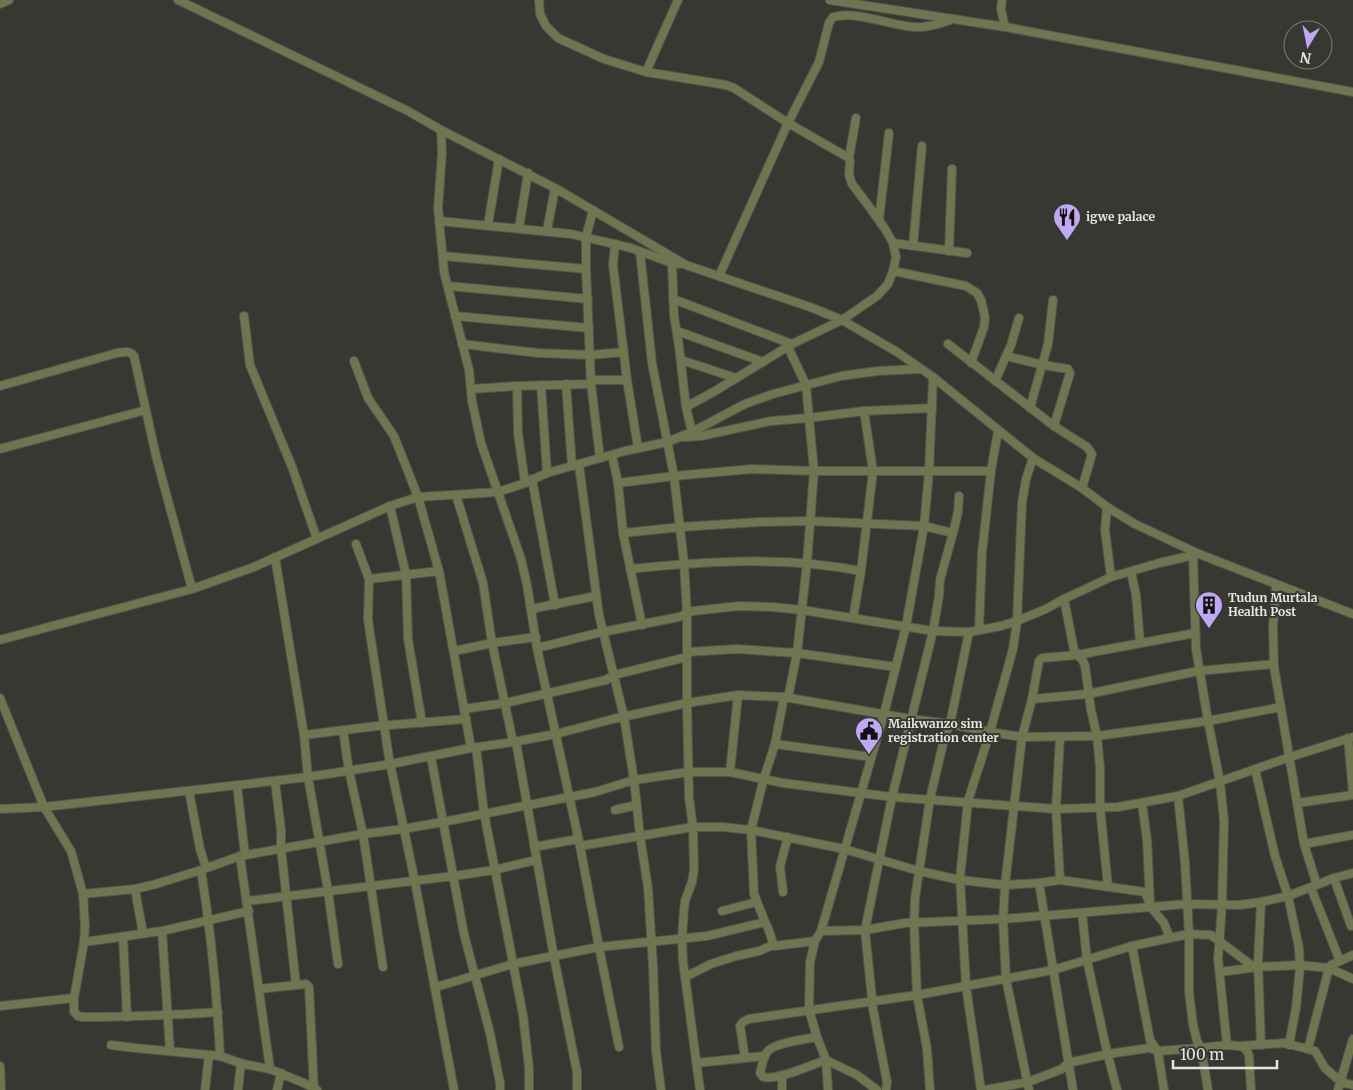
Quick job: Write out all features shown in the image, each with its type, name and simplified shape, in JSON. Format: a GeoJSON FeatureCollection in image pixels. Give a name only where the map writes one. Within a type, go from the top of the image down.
{"type":"FeatureCollection","features":[{"type":"Feature","properties":{"kind":"street"},"geometry":{"type":"LineString","coordinates":[[0,4],[9,0]]}},
{"type":"Feature","properties":{"kind":"street"},"geometry":{"type":"LineString","coordinates":[[178,0],[191,3],[528,173],[686,265]]}},
{"type":"Feature","properties":{"kind":"street"},"geometry":{"type":"LineString","coordinates":[[539,0],[540,14],[546,26],[558,38],[604,59],[646,72],[726,85],[734,88],[788,123],[849,158]]}},
{"type":"Feature","properties":{"kind":"street"},"geometry":{"type":"LineString","coordinates":[[646,72],[678,0]]}},
{"type":"Feature","properties":{"kind":"street"},"geometry":{"type":"LineString","coordinates":[[830,0],[1004,27],[1353,92]]}},
{"type":"Feature","properties":{"kind":"street"},"geometry":{"type":"LineString","coordinates":[[1002,0],[1001,9],[1004,27]]}},
{"type":"Feature","properties":{"kind":"street"},"geometry":{"type":"LineString","coordinates":[[719,276],[788,123],[819,62],[832,17],[850,15],[915,27],[932,26],[952,20]]}},
{"type":"Feature","properties":{"kind":"street"},"geometry":{"type":"LineString","coordinates":[[686,407],[790,346],[842,320],[877,296],[888,284],[894,271],[896,257],[892,243],[879,220],[852,184],[849,176],[849,158],[856,118]]}},
{"type":"Feature","properties":{"kind":"street"},"geometry":{"type":"LineString","coordinates":[[441,130],[442,153],[438,208],[444,272],[469,370],[480,443],[521,559],[528,585],[537,648],[579,843],[619,1047]]}},
{"type":"Feature","properties":{"kind":"street"},"geometry":{"type":"LineString","coordinates":[[879,220],[889,133]]}},
{"type":"Feature","properties":{"kind":"street"},"geometry":{"type":"LineString","coordinates":[[913,246],[922,146]]}},
{"type":"Feature","properties":{"kind":"street"},"geometry":{"type":"LineString","coordinates":[[488,225],[499,159]]}},
{"type":"Feature","properties":{"kind":"street"},"geometry":{"type":"LineString","coordinates":[[949,251],[952,170]]}},
{"type":"Feature","properties":{"kind":"street"},"geometry":{"type":"LineString","coordinates":[[519,228],[528,173]]}},
{"type":"Feature","properties":{"kind":"street"},"geometry":{"type":"LineString","coordinates":[[548,231],[555,188]]}},
{"type":"Feature","properties":{"kind":"street"},"geometry":{"type":"LineString","coordinates":[[593,210],[586,237],[586,269],[591,382],[600,458]]}},
{"type":"Feature","properties":{"kind":"street"},"geometry":{"type":"LineString","coordinates":[[439,220],[548,231],[615,244],[719,276],[842,320],[897,352],[933,378],[1033,458],[1135,524],[1196,554],[1353,614]]}},
{"type":"Feature","properties":{"kind":"street"},"geometry":{"type":"LineString","coordinates":[[892,243],[967,253]]}},
{"type":"Feature","properties":{"kind":"street"},"geometry":{"type":"LineString","coordinates":[[615,244],[613,265],[627,380],[638,448]]}},
{"type":"Feature","properties":{"kind":"street"},"geometry":{"type":"LineString","coordinates":[[640,252],[652,363],[674,476],[684,563],[687,614],[688,772],[689,798],[694,827],[694,870],[685,901],[682,938],[683,961],[700,1090]]}},
{"type":"Feature","properties":{"kind":"street"},"geometry":{"type":"LineString","coordinates":[[443,256],[586,269]]}},
{"type":"Feature","properties":{"kind":"street"},"geometry":{"type":"LineString","coordinates":[[672,263],[674,316],[686,407],[692,432]]}},
{"type":"Feature","properties":{"kind":"street"},"geometry":{"type":"LineString","coordinates":[[894,271],[966,286],[977,293],[981,300],[985,317],[984,327],[971,363]]}},
{"type":"Feature","properties":{"kind":"street"},"geometry":{"type":"LineString","coordinates":[[448,286],[588,299]]}},
{"type":"Feature","properties":{"kind":"street"},"geometry":{"type":"LineString","coordinates":[[673,299],[790,346],[806,385],[814,471],[802,610],[796,653],[786,697],[751,830],[754,894],[773,945]]}},
{"type":"Feature","properties":{"kind":"street"},"geometry":{"type":"LineString","coordinates":[[1030,408],[1048,344],[1053,300]]}},
{"type":"Feature","properties":{"kind":"street"},"geometry":{"type":"LineString","coordinates":[[244,316],[250,366],[292,467],[317,538]]}},
{"type":"Feature","properties":{"kind":"street"},"geometry":{"type":"LineString","coordinates":[[455,316],[589,328]]}},
{"type":"Feature","properties":{"kind":"street"},"geometry":{"type":"LineString","coordinates":[[995,381],[1011,345],[1019,318]]}},
{"type":"Feature","properties":{"kind":"street"},"geometry":{"type":"LineString","coordinates":[[677,331],[763,362]]}},
{"type":"Feature","properties":{"kind":"street"},"geometry":{"type":"LineString","coordinates":[[462,344],[538,354],[590,355],[624,352]]}},
{"type":"Feature","properties":{"kind":"street"},"geometry":{"type":"LineString","coordinates":[[948,344],[1054,426],[1087,448],[1092,454],[1082,488]]}},
{"type":"Feature","properties":{"kind":"street"},"geometry":{"type":"LineString","coordinates":[[0,386],[126,351],[134,356],[156,456],[192,589]]}},
{"type":"Feature","properties":{"kind":"street"},"geometry":{"type":"LineString","coordinates":[[1006,356],[1070,371],[1054,426]]}},
{"type":"Feature","properties":{"kind":"street"},"geometry":{"type":"LineString","coordinates":[[681,360],[736,378]]}},
{"type":"Feature","properties":{"kind":"street"},"geometry":{"type":"LineString","coordinates":[[354,361],[368,398],[394,436],[418,497],[439,571],[494,870],[523,1015],[529,1068],[529,1090]]}},
{"type":"Feature","properties":{"kind":"street"},"geometry":{"type":"LineString","coordinates":[[0,640],[192,589],[276,557],[390,506],[418,497],[498,492],[576,465],[667,442],[692,432],[744,404],[773,394],[841,376],[878,371],[920,369]]}},
{"type":"Feature","properties":{"kind":"street"},"geometry":{"type":"LineString","coordinates":[[828,1090],[826,1060],[809,1010],[810,962],[815,941],[821,931],[884,714],[906,626],[924,526],[929,472],[933,378]]}},
{"type":"Feature","properties":{"kind":"street"},"geometry":{"type":"LineString","coordinates":[[471,389],[627,380]]}},
{"type":"Feature","properties":{"kind":"street"},"geometry":{"type":"LineString","coordinates":[[566,384],[576,465],[602,632],[624,717],[634,780],[648,888],[656,1051],[661,1090]]}},
{"type":"Feature","properties":{"kind":"street"},"geometry":{"type":"LineString","coordinates":[[541,385],[547,474]]}},
{"type":"Feature","properties":{"kind":"street"},"geometry":{"type":"LineString","coordinates":[[517,386],[518,433],[555,605]]}},
{"type":"Feature","properties":{"kind":"street"},"geometry":{"type":"LineString","coordinates":[[678,438],[701,436],[771,421],[932,408]]}},
{"type":"Feature","properties":{"kind":"street"},"geometry":{"type":"LineString","coordinates":[[0,449],[146,410]]}},
{"type":"Feature","properties":{"kind":"street"},"geometry":{"type":"LineString","coordinates":[[853,618],[861,571],[873,471],[864,412]]}},
{"type":"Feature","properties":{"kind":"street"},"geometry":{"type":"LineString","coordinates":[[979,630],[982,553],[991,471],[998,431]]}},
{"type":"Feature","properties":{"kind":"street"},"geometry":{"type":"LineString","coordinates":[[612,455],[618,483],[623,533],[642,625]]}},
{"type":"Feature","properties":{"kind":"street"},"geometry":{"type":"LineString","coordinates":[[981,1090],[966,986],[960,880],[968,801],[990,732],[1012,649],[1017,621],[1022,503],[1026,479],[1033,458]]}},
{"type":"Feature","properties":{"kind":"street"},"geometry":{"type":"LineString","coordinates":[[618,483],[752,469],[929,472],[991,471]]}},
{"type":"Feature","properties":{"kind":"street"},"geometry":{"type":"LineString","coordinates":[[456,495],[483,584],[492,643],[515,742],[577,1072],[577,1090]]}},
{"type":"Feature","properties":{"kind":"street"},"geometry":{"type":"LineString","coordinates":[[886,1090],[887,1082],[873,1001],[865,930],[892,797],[932,631],[940,580],[958,512],[959,496]]}},
{"type":"Feature","properties":{"kind":"street"},"geometry":{"type":"LineString","coordinates":[[390,506],[406,575],[408,639],[422,723]]}},
{"type":"Feature","properties":{"kind":"street"},"geometry":{"type":"LineString","coordinates":[[1107,507],[1105,530],[1111,577]]}},
{"type":"Feature","properties":{"kind":"street"},"geometry":{"type":"LineString","coordinates":[[623,533],[681,527],[810,521],[924,526],[952,533]]}},
{"type":"Feature","properties":{"kind":"street"},"geometry":{"type":"LineString","coordinates":[[356,544],[369,579],[368,620],[383,726],[403,829],[416,882],[454,1090]]}},
{"type":"Feature","properties":{"kind":"street"},"geometry":{"type":"LineString","coordinates":[[537,648],[602,632],[680,617],[693,611],[739,606],[802,610],[932,631],[969,632],[1017,621],[1111,577],[1196,554]]}},
{"type":"Feature","properties":{"kind":"street"},"geometry":{"type":"LineString","coordinates":[[1196,554],[1195,633],[1198,671],[1220,782],[1224,821],[1222,905],[1219,940],[1227,1045]]}},
{"type":"Feature","properties":{"kind":"street"},"geometry":{"type":"LineString","coordinates":[[276,557],[338,964]]}},
{"type":"Feature","properties":{"kind":"street"},"geometry":{"type":"LineString","coordinates":[[630,569],[684,563],[733,562],[807,563],[861,571]]}},
{"type":"Feature","properties":{"kind":"street"},"geometry":{"type":"LineString","coordinates":[[369,579],[439,571]]}},
{"type":"Feature","properties":{"kind":"street"},"geometry":{"type":"LineString","coordinates":[[1131,572],[1136,596],[1140,642]]}},
{"type":"Feature","properties":{"kind":"street"},"geometry":{"type":"LineString","coordinates":[[1276,585],[1273,627],[1274,664],[1297,803],[1314,887],[1340,961]]}},
{"type":"Feature","properties":{"kind":"street"},"geometry":{"type":"LineString","coordinates":[[531,609],[596,596]]}},
{"type":"Feature","properties":{"kind":"street"},"geometry":{"type":"LineString","coordinates":[[1064,599],[1074,650],[1085,666],[1088,694],[1097,736],[1100,768],[1100,808],[1108,887]]}},
{"type":"Feature","properties":{"kind":"street"},"geometry":{"type":"LineString","coordinates":[[930,1090],[927,1049],[917,994],[914,923],[915,898],[930,799],[945,735],[950,724],[969,632]]}},
{"type":"Feature","properties":{"kind":"street"},"geometry":{"type":"LineString","coordinates":[[1028,1086],[1006,979],[1003,919],[1005,885],[1022,737],[1040,659],[1077,655],[1195,633]]}},
{"type":"Feature","properties":{"kind":"street"},"geometry":{"type":"LineString","coordinates":[[454,651],[536,637]]}},
{"type":"Feature","properties":{"kind":"street"},"geometry":{"type":"LineString","coordinates":[[464,709],[505,703],[606,680],[614,675],[687,655],[737,649],[796,653],[896,667]]}},
{"type":"Feature","properties":{"kind":"street"},"geometry":{"type":"LineString","coordinates":[[1032,699],[1088,694],[1198,671],[1274,664]]}},
{"type":"Feature","properties":{"kind":"street"},"geometry":{"type":"LineString","coordinates":[[0,809],[44,807],[349,771],[556,734],[687,703],[738,695],[786,697],[1022,737],[1060,738],[1097,736],[1208,721],[1281,707]]}},
{"type":"Feature","properties":{"kind":"street"},"geometry":{"type":"LineString","coordinates":[[730,772],[738,695]]}},
{"type":"Feature","properties":{"kind":"street"},"geometry":{"type":"LineString","coordinates":[[0,698],[44,807],[70,851],[83,894],[84,942],[74,998],[74,1012],[78,1016],[127,1017],[218,1012]]}},
{"type":"Feature","properties":{"kind":"street"},"geometry":{"type":"LineString","coordinates":[[304,735],[466,719]]}},
{"type":"Feature","properties":{"kind":"street"},"geometry":{"type":"LineString","coordinates":[[343,730],[349,771],[363,834],[383,967]]}},
{"type":"Feature","properties":{"kind":"street"},"geometry":{"type":"LineString","coordinates":[[83,894],[135,889],[156,884],[243,855],[443,822],[569,798],[634,780],[688,772],[730,772],[783,783],[892,797],[968,801],[1056,809],[1100,808],[1118,807],[1178,796],[1351,737],[1353,794],[1297,803]]}},
{"type":"Feature","properties":{"kind":"street"},"geometry":{"type":"LineString","coordinates":[[1060,738],[1056,809],[1060,880]]}},
{"type":"Feature","properties":{"kind":"street"},"geometry":{"type":"LineString","coordinates":[[774,744],[871,757]]}},
{"type":"Feature","properties":{"kind":"street"},"geometry":{"type":"LineString","coordinates":[[431,757],[464,934],[490,1033],[500,1090]]}},
{"type":"Feature","properties":{"kind":"street"},"geometry":{"type":"LineString","coordinates":[[1255,769],[1275,856],[1288,896],[1299,948],[1300,965],[1296,1008],[1289,1045]]}},
{"type":"Feature","properties":{"kind":"street"},"geometry":{"type":"LineString","coordinates":[[275,781],[296,985]]}},
{"type":"Feature","properties":{"kind":"street"},"geometry":{"type":"LineString","coordinates":[[237,785],[247,901],[270,1069]]}},
{"type":"Feature","properties":{"kind":"street"},"geometry":{"type":"LineString","coordinates":[[190,790],[204,869],[218,1012],[220,1056]]}},
{"type":"Feature","properties":{"kind":"street"},"geometry":{"type":"LineString","coordinates":[[1178,796],[1185,863],[1189,934],[1189,992],[1193,1025],[1201,1048],[1208,1090]]}},
{"type":"Feature","properties":{"kind":"street"},"geometry":{"type":"LineString","coordinates":[[1142,803],[1147,840],[1151,907]]}},
{"type":"Feature","properties":{"kind":"street"},"geometry":{"type":"LineString","coordinates":[[615,810],[637,806]]}},
{"type":"Feature","properties":{"kind":"street"},"geometry":{"type":"LineString","coordinates":[[534,847],[640,836],[694,827],[723,827],[751,830],[844,849],[919,871],[960,880],[1005,885],[1039,884],[1060,880],[1145,892],[1151,907],[1164,924],[1170,938]]}},
{"type":"Feature","properties":{"kind":"street"},"geometry":{"type":"LineString","coordinates":[[1304,844],[1353,835]]}},
{"type":"Feature","properties":{"kind":"street"},"geometry":{"type":"LineString","coordinates":[[783,892],[780,866],[788,837]]}},
{"type":"Feature","properties":{"kind":"street"},"geometry":{"type":"LineString","coordinates":[[247,901],[416,882],[494,870],[536,860]]}},
{"type":"Feature","properties":{"kind":"street"},"geometry":{"type":"LineString","coordinates":[[821,931],[865,930],[914,923],[1003,919],[1187,904],[1239,905],[1288,896],[1353,872]]}},
{"type":"Feature","properties":{"kind":"street"},"geometry":{"type":"LineString","coordinates":[[1334,878],[1351,926]]}},
{"type":"Feature","properties":{"kind":"street"},"geometry":{"type":"LineString","coordinates":[[1039,884],[1073,1090]]}},
{"type":"Feature","properties":{"kind":"street"},"geometry":{"type":"LineString","coordinates":[[135,889],[143,934]]}},
{"type":"Feature","properties":{"kind":"street"},"geometry":{"type":"LineString","coordinates":[[722,911],[756,902]]}},
{"type":"Feature","properties":{"kind":"street"},"geometry":{"type":"LineString","coordinates":[[1261,1045],[1256,967],[1262,902]]}},
{"type":"Feature","properties":{"kind":"street"},"geometry":{"type":"LineString","coordinates":[[84,942],[162,931],[249,911]]}},
{"type":"Feature","properties":{"kind":"street"},"geometry":{"type":"LineString","coordinates":[[1082,913],[1088,960],[1108,1054],[1118,1090]]}},
{"type":"Feature","properties":{"kind":"street"},"geometry":{"type":"LineString","coordinates":[[436,987],[513,964],[599,948],[719,934],[765,922]]}},
{"type":"Feature","properties":{"kind":"street"},"geometry":{"type":"LineString","coordinates":[[162,931],[170,1051]]}},
{"type":"Feature","properties":{"kind":"street"},"geometry":{"type":"LineString","coordinates":[[745,1058],[740,1026],[749,1019],[917,994],[1053,970],[1132,946],[1189,934],[1211,935],[1256,967]]}},
{"type":"Feature","properties":{"kind":"street"},"geometry":{"type":"LineString","coordinates":[[123,937],[127,1017]]}},
{"type":"Feature","properties":{"kind":"street"},"geometry":{"type":"LineString","coordinates":[[685,977],[711,964],[759,951],[773,945],[815,941]]}},
{"type":"Feature","properties":{"kind":"street"},"geometry":{"type":"LineString","coordinates":[[1132,946],[1150,1040],[1158,1051],[1164,1090]]}},
{"type":"Feature","properties":{"kind":"street"},"geometry":{"type":"LineString","coordinates":[[1308,1049],[1328,968],[1353,955]]}},
{"type":"Feature","properties":{"kind":"street"},"geometry":{"type":"LineString","coordinates":[[1220,972],[1256,967],[1300,965],[1328,968],[1353,979]]}},
{"type":"Feature","properties":{"kind":"street"},"geometry":{"type":"LineString","coordinates":[[259,989],[306,984],[309,987],[315,1089]]}},
{"type":"Feature","properties":{"kind":"street"},"geometry":{"type":"LineString","coordinates":[[0,1006],[74,998]]}},
{"type":"Feature","properties":{"kind":"street"},"geometry":{"type":"LineString","coordinates":[[817,1037],[772,1047],[767,1051],[760,1073],[763,1077],[767,1078],[782,1075],[826,1060],[857,1075],[876,1090]]}},
{"type":"Feature","properties":{"kind":"street"},"geometry":{"type":"LineString","coordinates":[[1338,1090],[1353,1039]]}},
{"type":"Feature","properties":{"kind":"street"},"geometry":{"type":"LineString","coordinates":[[985,1090],[1028,1086],[1062,1069],[1068,1063],[1108,1054],[1149,1048],[1158,1051],[1227,1045],[1285,1044],[1315,1051],[1325,1068],[1341,1082],[1353,1085]]}},
{"type":"Feature","properties":{"kind":"street"},"geometry":{"type":"LineString","coordinates":[[111,1045],[220,1056],[270,1069],[315,1089]]}},
{"type":"Feature","properties":{"kind":"street"},"geometry":{"type":"LineString","coordinates":[[1238,1046],[1245,1048],[1249,1055],[1251,1090]]}},
{"type":"Feature","properties":{"kind":"street"},"geometry":{"type":"LineString","coordinates":[[204,1090],[209,1056]]}},
{"type":"Feature","properties":{"kind":"street"},"geometry":{"type":"LineString","coordinates":[[696,1063],[765,1056]]}},
{"type":"Feature","properties":{"kind":"street"},"geometry":{"type":"LineString","coordinates":[[238,1090],[241,1063]]}},
{"type":"Feature","properties":{"kind":"street"},"geometry":{"type":"LineString","coordinates":[[0,1066],[1,1090]]}},
{"type":"Feature","properties":{"kind":"street"},"geometry":{"type":"LineString","coordinates":[[277,1090],[281,1073]]}},
{"type":"Feature","properties":{"kind":"street"},"geometry":{"type":"LineString","coordinates":[[782,1075],[782,1090]]}},
{"type":"Feature","properties":{"kind":"place","name":"igwe palace"},"geometry":{"type":"Point","coordinates":[1067,241]}},
{"type":"Feature","properties":{"kind":"place","name":"Tudun Murtala Health Post"},"geometry":{"type":"Point","coordinates":[1209,629]}},
{"type":"Feature","properties":{"kind":"place","name":"Maikwanzo sim registration center"},"geometry":{"type":"Point","coordinates":[869,755]}}]}
